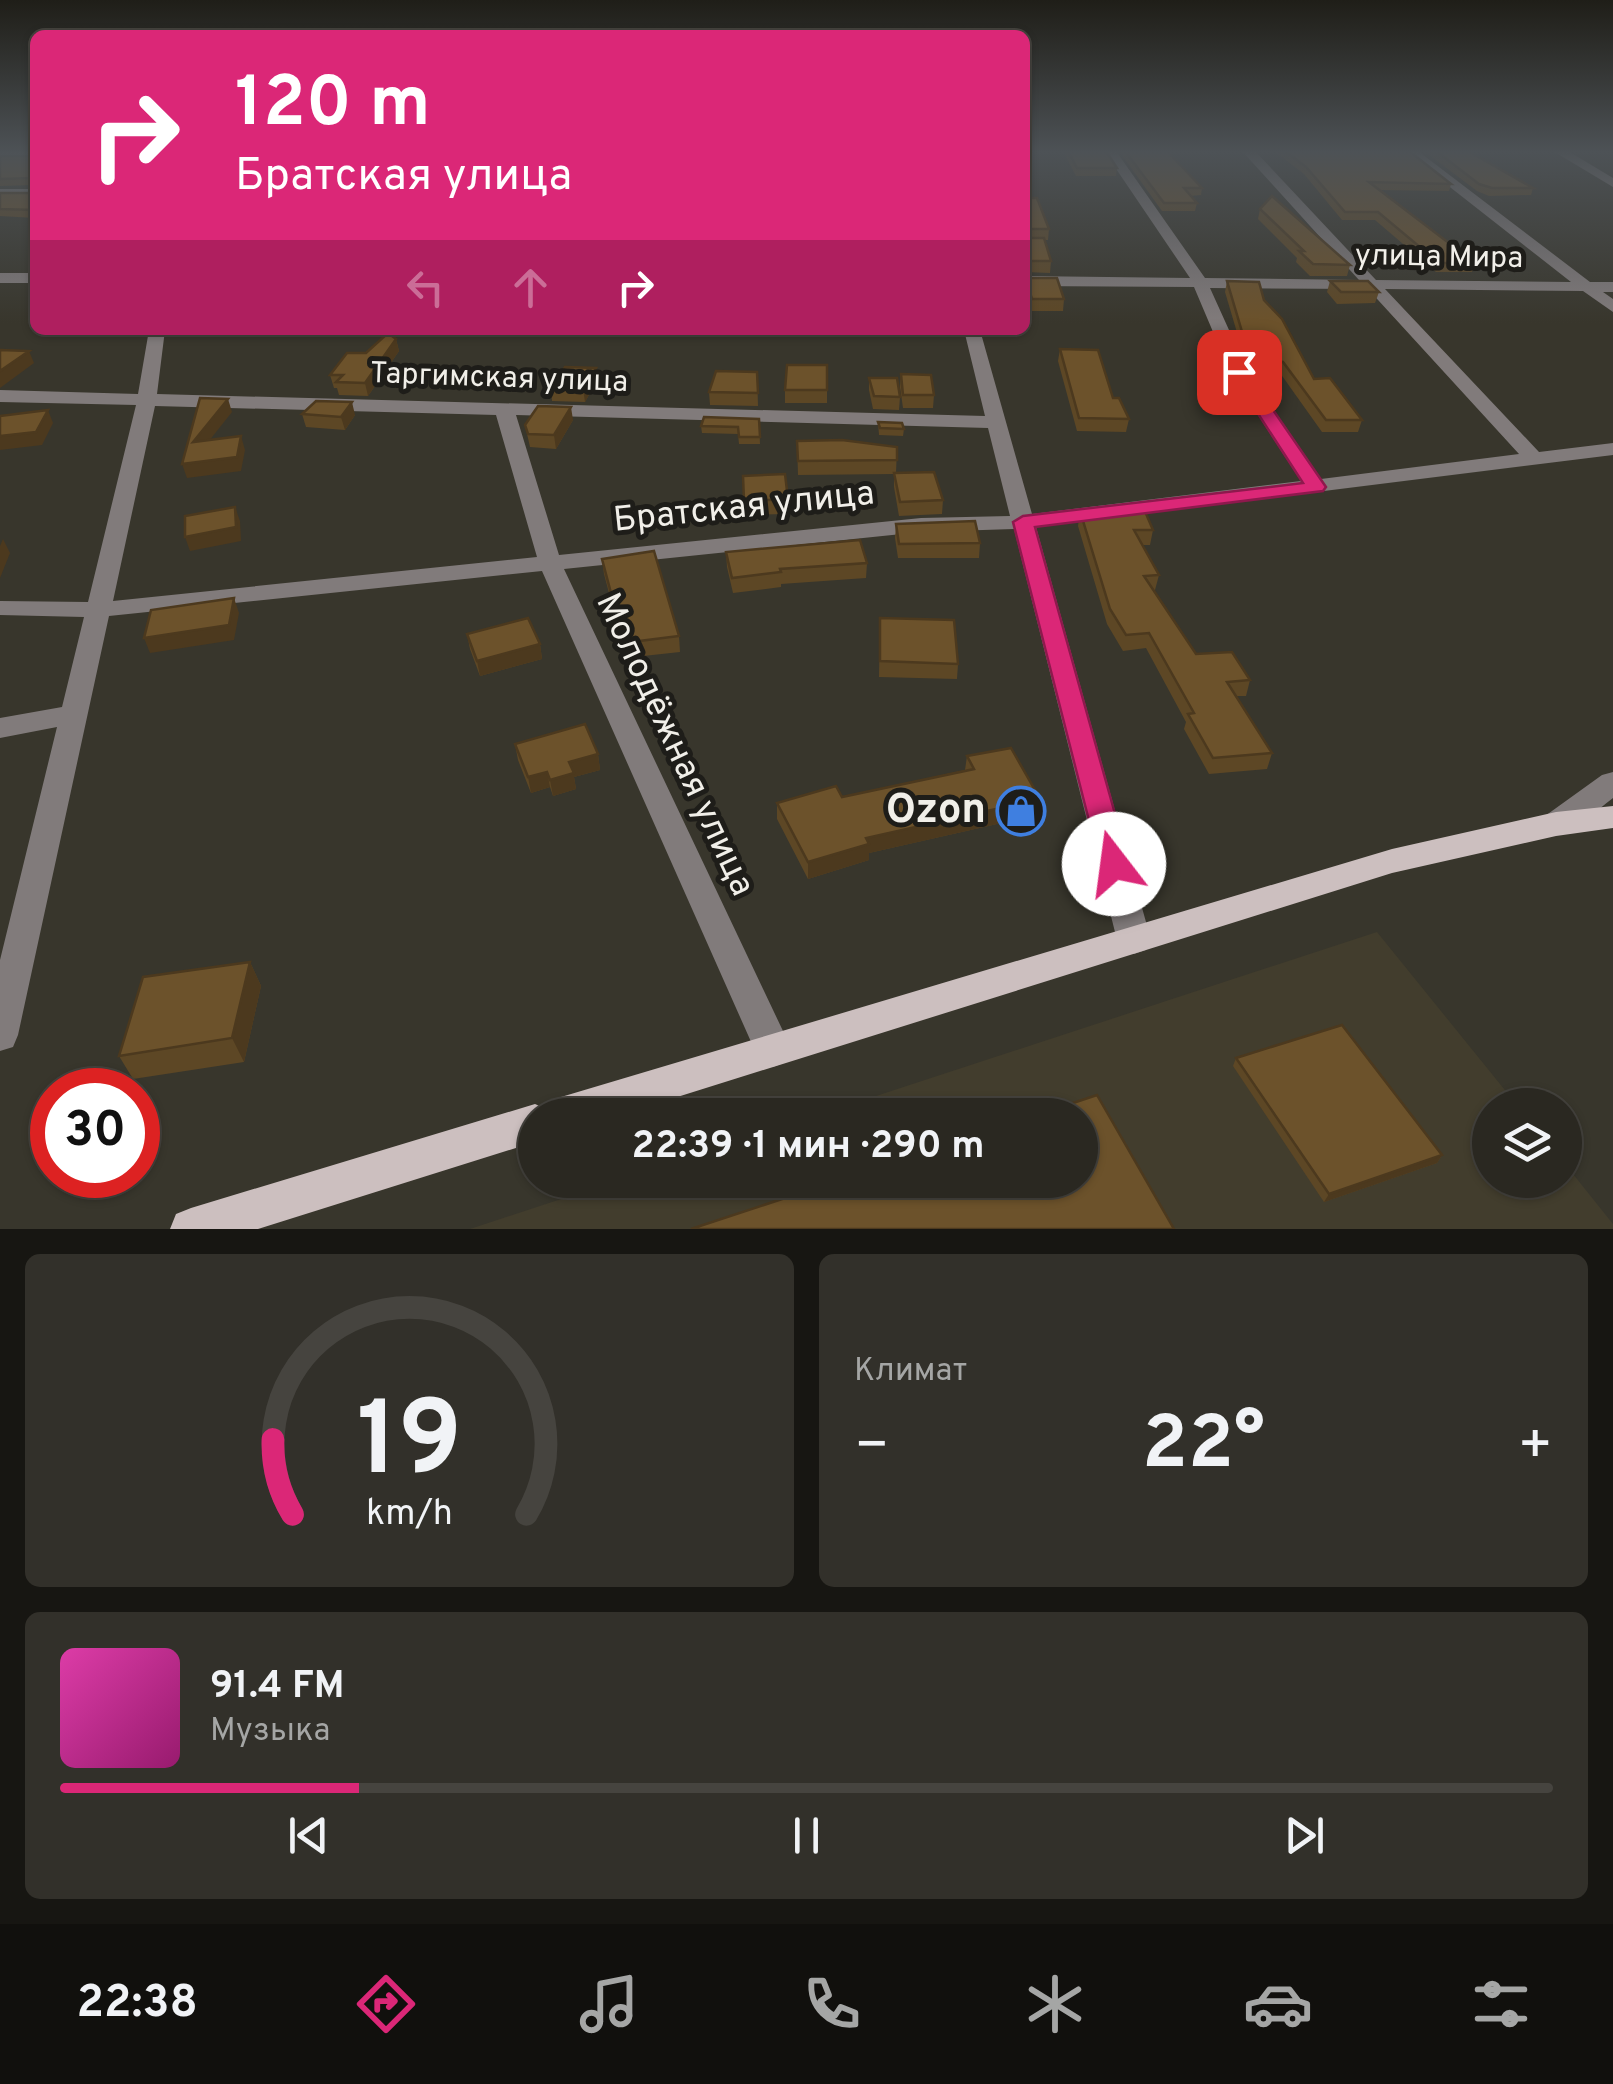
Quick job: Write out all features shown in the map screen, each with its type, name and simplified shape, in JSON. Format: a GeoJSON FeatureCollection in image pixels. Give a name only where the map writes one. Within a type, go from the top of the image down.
{"type":"FeatureCollection","features":[{"type":"Feature","properties":{"kind":"main road"},"geometry":{"type":"LineString","coordinates":[[616,1098],[1392,861],[1556,824],[1613,817]]}},
{"type":"Feature","properties":{"kind":"main road"},"geometry":{"type":"LineString","coordinates":[[191,1229],[518,1128]]}},
{"type":"Feature","properties":{"kind":"street"},"geometry":{"type":"LineString","coordinates":[[1150,208],[1200,280],[1239,372],[1316,487]]}},
{"type":"Feature","properties":{"kind":"street"},"geometry":{"type":"LineString","coordinates":[[1303,208],[1536,460]]}},
{"type":"Feature","properties":{"kind":"street"},"geometry":{"type":"LineString","coordinates":[[1484,208],[1613,307]]}},
{"type":"Feature","properties":{"kind":"street"},"geometry":{"type":"LineString","coordinates":[[0,278],[30,278]]}},
{"type":"Feature","properties":{"kind":"street","name":"улица Мира"},"geometry":{"type":"LineString","coordinates":[[1030,281],[1613,286]]}},
{"type":"Feature","properties":{"kind":"street"},"geometry":{"type":"LineString","coordinates":[[0,1035],[147,399],[156,335]]}},
{"type":"Feature","properties":{"kind":"street"},"geometry":{"type":"LineString","coordinates":[[973,335],[1134,940]]}},
{"type":"Feature","properties":{"kind":"street","name":"Таргимская улица"},"geometry":{"type":"LineString","coordinates":[[0,396],[997,422]]}},
{"type":"Feature","properties":{"kind":"street","name":"Молодёжная улица"},"geometry":{"type":"LineString","coordinates":[[504,408],[550,563],[772,1050]]}},
{"type":"Feature","properties":{"kind":"street","name":"Братская улица"},"geometry":{"type":"LineString","coordinates":[[0,608],[96,610],[921,525],[1023,522],[1613,450]]}},
{"type":"Feature","properties":{"kind":"street"},"geometry":{"type":"LineString","coordinates":[[0,728],[72,715]]}},
{"type":"Feature","properties":{"kind":"street"},"geometry":{"type":"LineString","coordinates":[[1556,824],[1613,783]]}},
{"type":"Feature","properties":{"kind":"shaded area"},"geometry":{"type":"Polygon","coordinates":[[[1377,932],[1503,1088],[1472,1088],[1472,1198],[1582,1198],[1582,1185],[1613,1229],[470,1229],[564,1198],[1098,1198],[1098,1098],[870,1098],[1377,932]]]}},
{"type":"Feature","properties":{"kind":"building"},"geometry":{"type":"Polygon","coordinates":[[[1030,208],[1041,208],[1049,229],[1030,229],[1030,208]]]}},
{"type":"Feature","properties":{"kind":"building"},"geometry":{"type":"Polygon","coordinates":[[[1286,208],[1350,265],[1313,264],[1260,209],[1286,208]]]}},
{"type":"Feature","properties":{"kind":"building"},"geometry":{"type":"Polygon","coordinates":[[[1342,208],[1403,208],[1475,263],[1439,263],[1378,212],[1345,212],[1342,208]]]}},
{"type":"Feature","properties":{"kind":"building"},"geometry":{"type":"Polygon","coordinates":[[[1030,238],[1044,238],[1051,261],[1030,261],[1030,238]]]}},
{"type":"Feature","properties":{"kind":"building"},"geometry":{"type":"Polygon","coordinates":[[[1030,278],[1057,278],[1064,299],[1032,299],[1030,278]]]}},
{"type":"Feature","properties":{"kind":"building"},"geometry":{"type":"Polygon","coordinates":[[[1227,281],[1259,282],[1264,300],[1282,319],[1314,379],[1330,378],[1362,420],[1326,420],[1283,362],[1274,361],[1261,336],[1243,335],[1227,281]]]}},
{"type":"Feature","properties":{"kind":"building"},"geometry":{"type":"Polygon","coordinates":[[[1330,281],[1368,281],[1379,292],[1341,292],[1330,281]]]}},
{"type":"Feature","properties":{"kind":"building"},"geometry":{"type":"Polygon","coordinates":[[[386,335],[396,339],[365,383],[336,382],[343,375],[330,375],[347,353],[366,353],[386,335]]]}},
{"type":"Feature","properties":{"kind":"building"},"geometry":{"type":"Polygon","coordinates":[[[1060,349],[1098,350],[1113,398],[1119,398],[1129,419],[1079,418],[1060,349]]]}},
{"type":"Feature","properties":{"kind":"building"},"geometry":{"type":"Polygon","coordinates":[[[0,350],[29,351],[0,371],[0,350]]]}},
{"type":"Feature","properties":{"kind":"building"},"geometry":{"type":"Polygon","coordinates":[[[787,365],[827,365],[827,390],[785,390],[787,365]]]}},
{"type":"Feature","properties":{"kind":"building"},"geometry":{"type":"Polygon","coordinates":[[[565,367],[596,368],[583,389],[551,388],[565,367]]]}},
{"type":"Feature","properties":{"kind":"building"},"geometry":{"type":"Polygon","coordinates":[[[716,371],[757,372],[758,393],[709,392],[716,371]]]}},
{"type":"Feature","properties":{"kind":"building"},"geometry":{"type":"Polygon","coordinates":[[[901,374],[931,375],[934,395],[903,395],[901,374]]]}},
{"type":"Feature","properties":{"kind":"building"},"geometry":{"type":"Polygon","coordinates":[[[869,378],[897,378],[900,397],[874,396],[869,378]]]}},
{"type":"Feature","properties":{"kind":"building"},"geometry":{"type":"Polygon","coordinates":[[[200,398],[228,399],[193,442],[241,436],[237,457],[182,464],[200,398]]]}},
{"type":"Feature","properties":{"kind":"building"},"geometry":{"type":"Polygon","coordinates":[[[316,401],[352,402],[341,417],[302,414],[316,401]]]}},
{"type":"Feature","properties":{"kind":"building"},"geometry":{"type":"Polygon","coordinates":[[[538,406],[571,407],[554,435],[528,434],[525,425],[538,406]]]}},
{"type":"Feature","properties":{"kind":"building"},"geometry":{"type":"Polygon","coordinates":[[[48,410],[36,432],[0,436],[0,416],[48,410]]]}},
{"type":"Feature","properties":{"kind":"building"},"geometry":{"type":"Polygon","coordinates":[[[704,417],[759,419],[760,437],[739,437],[738,427],[701,426],[704,417]]]}},
{"type":"Feature","properties":{"kind":"building"},"geometry":{"type":"Polygon","coordinates":[[[878,422],[902,423],[904,429],[880,428],[878,422]]]}},
{"type":"Feature","properties":{"kind":"building"},"geometry":{"type":"Polygon","coordinates":[[[842,440],[897,447],[897,460],[798,461],[797,441],[842,440]]]}},
{"type":"Feature","properties":{"kind":"building"},"geometry":{"type":"Polygon","coordinates":[[[934,472],[943,500],[900,502],[894,473],[934,472]]]}},
{"type":"Feature","properties":{"kind":"building"},"geometry":{"type":"Polygon","coordinates":[[[785,474],[788,499],[744,501],[743,476],[785,474]]]}},
{"type":"Feature","properties":{"kind":"building"},"geometry":{"type":"Polygon","coordinates":[[[235,507],[236,527],[185,537],[185,516],[235,507]]]}},
{"type":"Feature","properties":{"kind":"building"},"geometry":{"type":"Polygon","coordinates":[[[1144,509],[1153,530],[1134,530],[1159,575],[1144,576],[1196,654],[1232,652],[1250,680],[1227,682],[1272,753],[1213,758],[1188,714],[1194,713],[1149,633],[1126,635],[1110,609],[1080,511],[1144,509]]]}},
{"type":"Feature","properties":{"kind":"building"},"geometry":{"type":"Polygon","coordinates":[[[975,521],[980,543],[899,544],[896,524],[975,521]]]}},
{"type":"Feature","properties":{"kind":"building"},"geometry":{"type":"Polygon","coordinates":[[[860,540],[867,563],[780,569],[781,572],[732,578],[726,552],[860,540]]]}},
{"type":"Feature","properties":{"kind":"building"},"geometry":{"type":"Polygon","coordinates":[[[654,551],[679,636],[623,643],[617,592],[611,593],[602,559],[654,551]]]}},
{"type":"Feature","properties":{"kind":"building"},"geometry":{"type":"Polygon","coordinates":[[[234,598],[229,625],[144,638],[151,610],[234,598]]]}},
{"type":"Feature","properties":{"kind":"building"},"geometry":{"type":"Polygon","coordinates":[[[528,618],[540,644],[477,661],[467,634],[528,618]]]}},
{"type":"Feature","properties":{"kind":"building"},"geometry":{"type":"Polygon","coordinates":[[[880,618],[954,620],[958,664],[880,661],[880,618]]]}},
{"type":"Feature","properties":{"kind":"building"},"geometry":{"type":"Polygon","coordinates":[[[585,724],[598,754],[569,762],[574,773],[550,780],[547,772],[528,777],[515,744],[585,724]]]}},
{"type":"Feature","properties":{"kind":"building"},"geometry":{"type":"Polygon","coordinates":[[[1011,748],[1040,799],[866,838],[869,844],[808,862],[777,803],[836,786],[842,797],[974,769],[967,756],[1011,748]]]}},
{"type":"Feature","properties":{"kind":"building"},"geometry":{"type":"Polygon","coordinates":[[[250,962],[232,1038],[119,1056],[143,977],[250,962]]]}},
{"type":"Feature","properties":{"kind":"building"},"geometry":{"type":"Polygon","coordinates":[[[1342,1025],[1442,1155],[1329,1194],[1236,1058],[1342,1025]]]}},
{"type":"Feature","properties":{"kind":"building"},"geometry":{"type":"Polygon","coordinates":[[[1097,1095],[1174,1229],[691,1229],[785,1198],[1098,1198],[1098,1098],[1088,1098],[1097,1095]]]}},
{"type":"Feature","properties":{"kind":"place","name":"Ozon"},"geometry":{"type":"Point","coordinates":[1021,811]}},
{"type":"Feature","properties":{"kind":"route"},"geometry":{"type":"LineString","coordinates":[[1114,864],[1023,522],[1316,487],[1239,372]]}}]}
